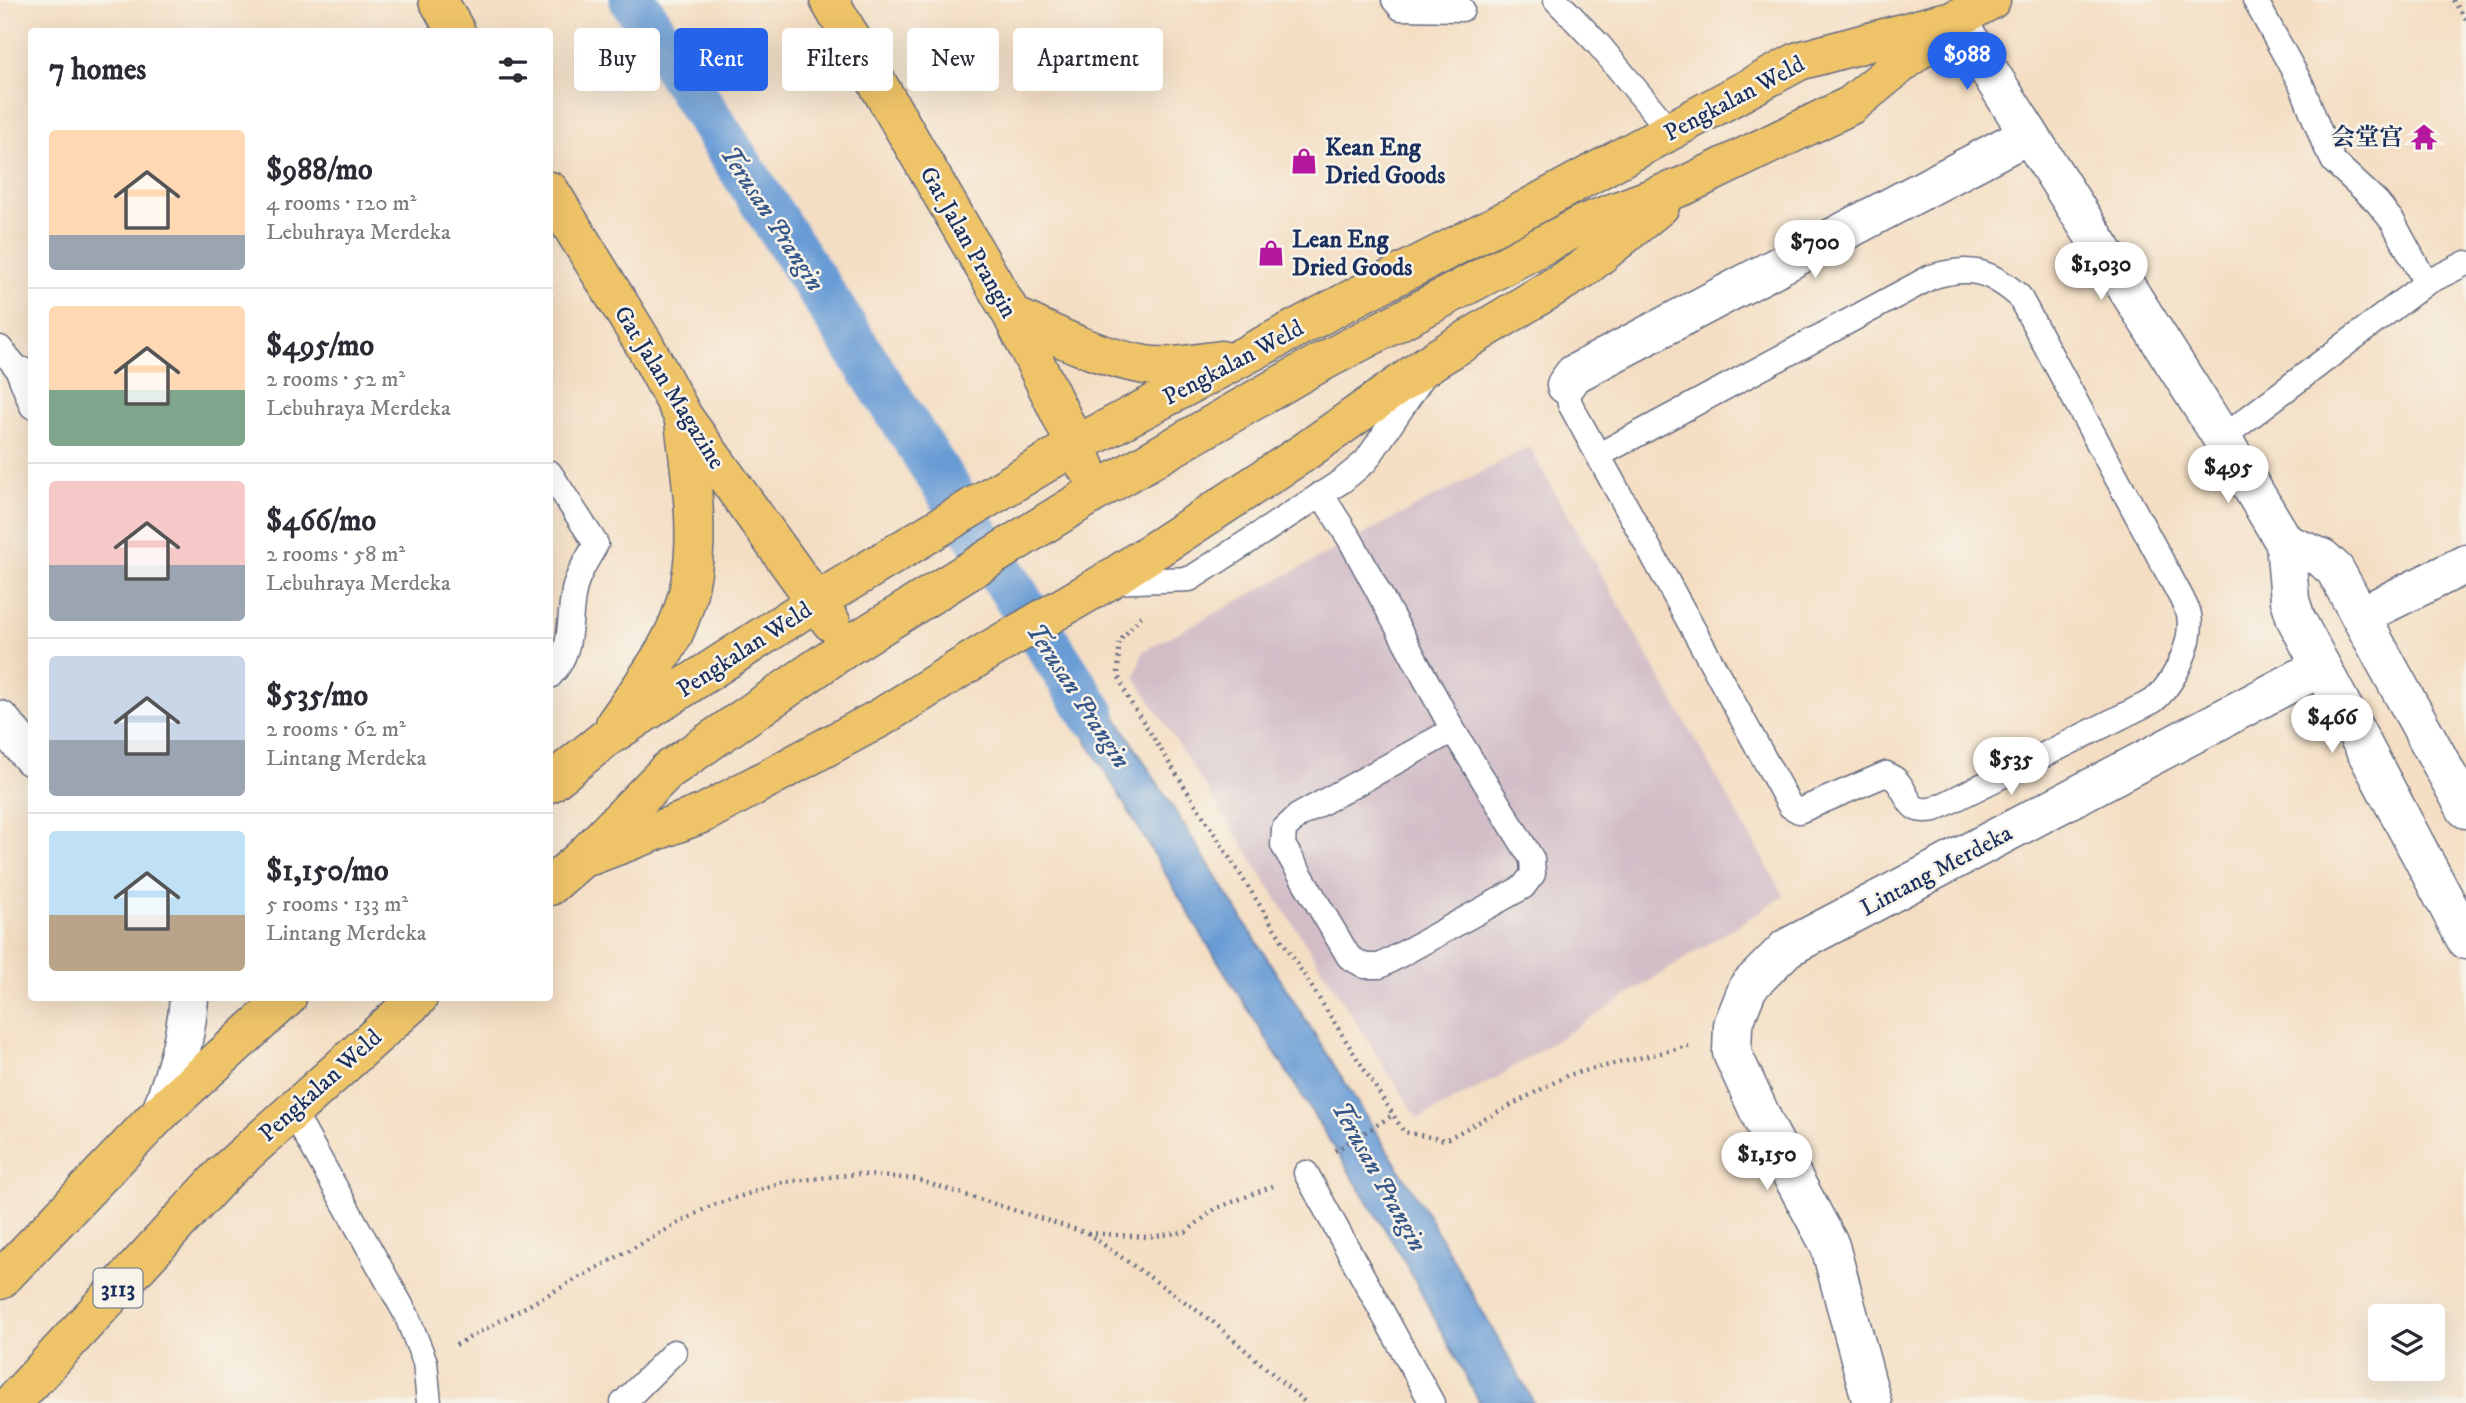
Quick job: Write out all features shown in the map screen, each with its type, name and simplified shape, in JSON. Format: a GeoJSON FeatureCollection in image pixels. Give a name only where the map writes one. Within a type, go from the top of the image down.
{"type":"FeatureCollection","features":[{"type":"Feature","properties":{"kind":"main road"},"geometry":{"type":"LineString","coordinates":[[438,0],[454,28]]}},
{"type":"Feature","properties":{"kind":"main road","name":"Gat Jalan Prangin"},"geometry":{"type":"LineString","coordinates":[[829,0],[1012,315],[1074,446],[1099,491]]}},
{"type":"Feature","properties":{"kind":"main road","name":"Pengkalan Weld"},"geometry":{"type":"LineString","coordinates":[[553,883],[582,858],[667,771],[847,647],[1099,491],[1305,370],[1583,224],[1686,185],[1851,105],[1956,19],[1991,0]]}},
{"type":"Feature","properties":{"kind":"main road","name":"Pengkalan Weld"},"geometry":{"type":"LineString","coordinates":[[553,781],[606,738],[817,601],[1074,446],[1514,216],[1799,61],[1956,19]]}},
{"type":"Feature","properties":{"kind":"main road","name":"Pengkalan Weld"},"geometry":{"type":"LineString","coordinates":[[582,858],[704,813],[880,718],[1102,585],[1303,453],[1434,360],[1583,269],[1686,185]]}},
{"type":"Feature","properties":{"kind":"main road","name":"Gat Jalan Magazine"},"geometry":{"type":"LineString","coordinates":[[553,196],[644,344],[684,418],[817,601],[847,647]]}},
{"type":"Feature","properties":{"kind":"main road"},"geometry":{"type":"LineString","coordinates":[[1012,315],[1065,340],[1146,365],[1180,365],[1244,356]]}},
{"type":"Feature","properties":{"kind":"main road"},"geometry":{"type":"LineString","coordinates":[[606,738],[669,644],[686,604],[696,554],[684,418]]}},
{"type":"Feature","properties":{"kind":"main road"},"geometry":{"type":"LineString","coordinates":[[0,1280],[161,1112],[284,1001]]}},
{"type":"Feature","properties":{"kind":"main road","name":"Pengkalan Weld"},"geometry":{"type":"LineString","coordinates":[[12,1403],[224,1173],[415,1001]]}},
{"type":"Feature","properties":{"kind":"street"},"geometry":{"type":"LineString","coordinates":[[1956,19],[2222,438],[2285,543],[2290,600],[2296,619],[2319,668],[2466,940]]}},
{"type":"Feature","properties":{"kind":"street"},"geometry":{"type":"LineString","coordinates":[[1566,385],[1574,373],[2029,134]]}},
{"type":"Feature","properties":{"kind":"street"},"geometry":{"type":"LineString","coordinates":[[2285,543],[2322,558],[2335,570],[2360,616],[2454,762],[2466,809]]}},
{"type":"Feature","properties":{"kind":"street"},"geometry":{"type":"LineString","coordinates":[[2360,616],[2466,564]]}},
{"type":"Feature","properties":{"kind":"street","name":"Lintang Merdeka"},"geometry":{"type":"LineString","coordinates":[[1872,1403],[1830,1246],[1768,1131],[1732,1053],[1734,1025],[1748,987],[1787,948],[2319,668]]}},
{"type":"Feature","properties":{"kind":"street"},"geometry":{"type":"LineString","coordinates":[[0,720],[28,752]]}},
{"type":"Feature","properties":{"kind":"street"},"geometry":{"type":"LineString","coordinates":[[161,1112],[181,1056],[189,1001]]}},
{"type":"Feature","properties":{"kind":"lane"},"geometry":{"type":"LineString","coordinates":[[1394,0],[1401,8],[1462,9]]}},
{"type":"Feature","properties":{"kind":"lane"},"geometry":{"type":"LineString","coordinates":[[1556,0],[1599,45],[1670,131]]}},
{"type":"Feature","properties":{"kind":"lane"},"geometry":{"type":"LineString","coordinates":[[2255,0],[2302,86],[2334,162],[2377,202],[2393,222],[2426,283]]}},
{"type":"Feature","properties":{"kind":"lane"},"geometry":{"type":"LineString","coordinates":[[2222,438],[2426,283],[2466,262]]}},
{"type":"Feature","properties":{"kind":"lane"},"geometry":{"type":"LineString","coordinates":[[1566,385],[1570,404],[1790,806],[1799,811],[1886,774],[1896,779],[1908,801],[1916,808],[1925,811],[1935,808],[2153,701],[2165,691],[2176,674],[2190,630],[2186,606],[2019,296],[2000,280],[1979,271],[1952,271],[1931,277],[1599,456]]}},
{"type":"Feature","properties":{"kind":"lane"},"geometry":{"type":"LineString","coordinates":[[0,348],[24,371],[28,388]]}},
{"type":"Feature","properties":{"kind":"lane"},"geometry":{"type":"LineString","coordinates":[[1102,585],[1190,579],[1321,494],[1366,461],[1434,360]]}},
{"type":"Feature","properties":{"kind":"lane"},"geometry":{"type":"LineString","coordinates":[[553,478],[596,544],[575,585],[571,628],[564,654],[553,671]]}},
{"type":"Feature","properties":{"kind":"lane"},"geometry":{"type":"LineString","coordinates":[[1321,494],[1351,541],[1453,730],[1532,859],[1533,874],[1523,887],[1392,960],[1380,966],[1365,966],[1349,957],[1342,946],[1283,845],[1284,829],[1297,816],[1453,730]]}},
{"type":"Feature","properties":{"kind":"lane"},"geometry":{"type":"LineString","coordinates":[[292,1110],[406,1314],[425,1362],[429,1403]]}},
{"type":"Feature","properties":{"kind":"lane"},"geometry":{"type":"LineString","coordinates":[[1306,1173],[1432,1403]]}},
{"type":"Feature","properties":{"kind":"lane"},"geometry":{"type":"LineString","coordinates":[[623,1403],[674,1352]]}},
{"type":"Feature","properties":{"kind":"path"},"geometry":{"type":"LineString","coordinates":[[2453,0],[2466,19]]}},
{"type":"Feature","properties":{"kind":"path"},"geometry":{"type":"LineString","coordinates":[[425,1362],[710,1206],[785,1182],[856,1174],[915,1179],[1087,1233],[1147,1237],[1185,1232],[1215,1209],[1306,1173],[1334,1151],[1393,1115]]}},
{"type":"Feature","properties":{"kind":"path"},"geometry":{"type":"LineString","coordinates":[[1087,1233],[1212,1321],[1306,1403]]}},
{"type":"Feature","properties":{"kind":"shaded area"},"geometry":{"type":"Polygon","coordinates":[[[1529,447],[1784,896],[1493,1080],[1418,1119],[1135,677],[1143,651],[1529,447]]]}},
{"type":"Feature","properties":{"kind":"water"},"geometry":{"type":"Polygon","coordinates":[[[1074,650],[1426,1212],[1534,1403],[1480,1403],[1401,1255],[1203,937],[1044,668],[1074,650]]]}},
{"type":"Feature","properties":{"kind":"waterway","name":"Terusan Prangin"},"geometry":{"type":"LineString","coordinates":[[633,0],[1093,715]]}},
{"type":"Feature","properties":{"kind":"place","name":"会堂宫"},"geometry":{"type":"Point","coordinates":[2424,137]}},
{"type":"Feature","properties":{"kind":"place","name":"Kean Eng Dried Goods"},"geometry":{"type":"Point","coordinates":[1304,161]}},
{"type":"Feature","properties":{"kind":"place","name":"Lean Eng Dried Goods"},"geometry":{"type":"Point","coordinates":[1271,253]}}]}
